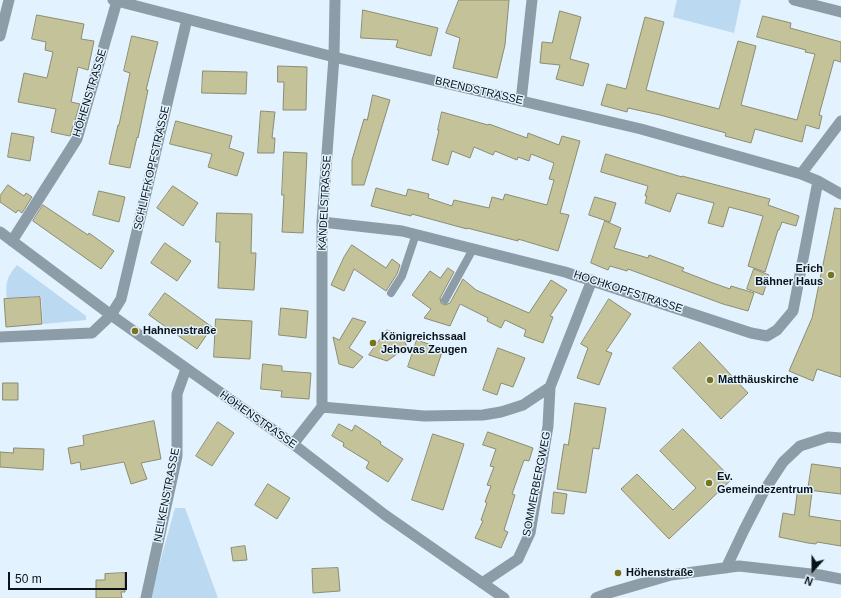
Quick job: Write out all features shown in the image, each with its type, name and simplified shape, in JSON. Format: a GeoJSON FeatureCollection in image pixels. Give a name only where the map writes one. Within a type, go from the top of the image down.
{"type":"FeatureCollection","features":[{"type":"Feature","properties":{"kind":"street"},"geometry":{"type":"LineString","coordinates":[[0,36],[9,0]]}},
{"type":"Feature","properties":{"kind":"street","name":"BRENDSTRASSE"},"geometry":{"type":"LineString","coordinates":[[115,0],[334,57],[641,129],[801,174],[841,194]]}},
{"type":"Feature","properties":{"kind":"street","name":"HÖHENSTRASSE"},"geometry":{"type":"LineString","coordinates":[[12,241],[77,139],[115,0]]}},
{"type":"Feature","properties":{"kind":"street","name":"KANDELSTRASSE"},"geometry":{"type":"LineString","coordinates":[[322,407],[322,222],[334,57],[335,0]]}},
{"type":"Feature","properties":{"kind":"street"},"geometry":{"type":"LineString","coordinates":[[521,101],[532,0]]}},
{"type":"Feature","properties":{"kind":"street"},"geometry":{"type":"LineString","coordinates":[[794,0],[841,12]]}},
{"type":"Feature","properties":{"kind":"street","name":"SCHLIFFKOPFSTRASSE"},"geometry":{"type":"LineString","coordinates":[[111,314],[121,299],[187,19]]}},
{"type":"Feature","properties":{"kind":"street"},"geometry":{"type":"LineString","coordinates":[[801,174],[841,121]]}},
{"type":"Feature","properties":{"kind":"street","name":"HOCHKOPFSTRASSE"},"geometry":{"type":"LineString","coordinates":[[322,222],[402,231],[473,248],[592,280],[751,333],[768,336],[777,330],[793,311],[818,182]]}},
{"type":"Feature","properties":{"kind":"street","name":"HÖHENSTRASSE"},"geometry":{"type":"LineString","coordinates":[[0,232],[186,369],[292,444],[385,515],[504,598]]}},
{"type":"Feature","properties":{"kind":"street","name":"SOMMERBERGWEG"},"geometry":{"type":"LineString","coordinates":[[482,583],[518,560],[530,533],[548,426],[550,387],[592,280]]}},
{"type":"Feature","properties":{"kind":"street"},"geometry":{"type":"LineString","coordinates":[[0,337],[92,333],[111,314]]}},
{"type":"Feature","properties":{"kind":"street","name":"NELKENSTRASSE"},"geometry":{"type":"LineString","coordinates":[[146,598],[177,456],[177,394],[186,369]]}},
{"type":"Feature","properties":{"kind":"street"},"geometry":{"type":"LineString","coordinates":[[292,444],[322,407],[424,416],[483,415],[502,412],[523,405],[550,387]]}},
{"type":"Feature","properties":{"kind":"street"},"geometry":{"type":"LineString","coordinates":[[726,568],[764,491],[783,462],[800,446],[828,437],[841,438]]}},
{"type":"Feature","properties":{"kind":"street"},"geometry":{"type":"LineString","coordinates":[[596,598],[671,575],[739,566],[820,575],[841,579]]}},
{"type":"Feature","properties":{"kind":"lane"},"geometry":{"type":"LineString","coordinates":[[390,293],[402,276],[416,234]]}},
{"type":"Feature","properties":{"kind":"lane"},"geometry":{"type":"LineString","coordinates":[[445,300],[473,248]]}},
{"type":"Feature","properties":{"kind":"shaded area"},"geometry":{"type":"Polygon","coordinates":[[[677,0],[741,0],[734,33],[673,17],[677,0]]]}},
{"type":"Feature","properties":{"kind":"shaded area"},"geometry":{"type":"Polygon","coordinates":[[[17,265],[86,316],[86,320],[43,324],[41,296],[7,299],[6,289],[8,280],[17,265]]]}},
{"type":"Feature","properties":{"kind":"shaded area"},"geometry":{"type":"Polygon","coordinates":[[[175,508],[185,508],[218,598],[150,598],[175,508]]]}},
{"type":"Feature","properties":{"kind":"building"},"geometry":{"type":"Polygon","coordinates":[[[459,0],[509,0],[505,45],[497,78],[453,68],[460,38],[446,33],[459,0]]]}},
{"type":"Feature","properties":{"kind":"building"},"geometry":{"type":"Polygon","coordinates":[[[363,10],[438,28],[431,56],[396,47],[398,40],[361,38],[363,10]]]}},
{"type":"Feature","properties":{"kind":"building"},"geometry":{"type":"Polygon","coordinates":[[[560,11],[581,17],[570,59],[589,64],[583,86],[556,79],[560,65],[540,63],[542,42],[552,43],[560,11]]]}},
{"type":"Feature","properties":{"kind":"building"},"geometry":{"type":"Polygon","coordinates":[[[37,15],[84,24],[81,39],[94,41],[88,70],[78,67],[71,102],[80,104],[70,136],[51,132],[56,109],[18,102],[24,73],[47,78],[53,52],[45,50],[46,42],[32,39],[37,15]]]}},
{"type":"Feature","properties":{"kind":"building"},"geometry":{"type":"Polygon","coordinates":[[[763,16],[791,23],[790,28],[841,42],[841,62],[834,60],[819,115],[822,116],[819,129],[806,125],[802,142],[755,129],[751,143],[725,136],[726,133],[660,115],[628,108],[627,112],[601,105],[607,84],[626,89],[645,17],[664,22],[646,90],[719,109],[738,41],[756,46],[741,105],[797,120],[815,54],[805,52],[806,50],[757,37],[763,16]]]}},
{"type":"Feature","properties":{"kind":"building"},"geometry":{"type":"Polygon","coordinates":[[[132,36],[158,42],[146,90],[148,90],[138,138],[137,137],[130,168],[109,164],[130,73],[124,71],[132,36]]]}},
{"type":"Feature","properties":{"kind":"building"},"geometry":{"type":"Polygon","coordinates":[[[278,66],[307,67],[306,110],[283,110],[284,82],[278,82],[278,66]]]}},
{"type":"Feature","properties":{"kind":"building"},"geometry":{"type":"Polygon","coordinates":[[[203,71],[247,72],[246,94],[202,93],[203,71]]]}},
{"type":"Feature","properties":{"kind":"building"},"geometry":{"type":"Polygon","coordinates":[[[373,95],[390,100],[364,185],[352,185],[352,160],[364,119],[367,120],[373,95]]]}},
{"type":"Feature","properties":{"kind":"building"},"geometry":{"type":"Polygon","coordinates":[[[261,111],[275,112],[272,138],[275,138],[274,153],[258,153],[261,111]]]}},
{"type":"Feature","properties":{"kind":"building"},"geometry":{"type":"Polygon","coordinates":[[[442,112],[488,125],[489,124],[527,138],[528,133],[559,145],[562,136],[580,141],[560,213],[569,215],[558,251],[518,239],[518,241],[412,214],[411,216],[371,206],[376,188],[406,196],[408,189],[429,194],[428,198],[452,206],[454,200],[489,208],[492,197],[503,200],[505,194],[547,205],[554,180],[549,179],[554,163],[531,154],[529,161],[518,157],[517,160],[495,151],[493,155],[474,147],[470,158],[452,151],[448,165],[432,160],[442,112]]]}},
{"type":"Feature","properties":{"kind":"building"},"geometry":{"type":"Polygon","coordinates":[[[176,121],[232,136],[229,148],[244,153],[237,176],[208,167],[212,154],[170,144],[176,121]]]}},
{"type":"Feature","properties":{"kind":"building"},"geometry":{"type":"Polygon","coordinates":[[[12,133],[34,137],[30,161],[8,157],[12,133]]]}},
{"type":"Feature","properties":{"kind":"building"},"geometry":{"type":"Polygon","coordinates":[[[284,152],[307,153],[303,233],[282,232],[284,152]]]}},
{"type":"Feature","properties":{"kind":"building"},"geometry":{"type":"Polygon","coordinates":[[[606,154],[682,177],[770,199],[768,205],[799,216],[796,226],[782,222],[778,230],[765,272],[748,266],[763,216],[729,207],[723,227],[708,223],[714,203],[677,193],[670,212],[645,203],[647,196],[645,196],[648,186],[601,172],[606,154]]]}},
{"type":"Feature","properties":{"kind":"building"},"geometry":{"type":"Polygon","coordinates":[[[8,185],[24,196],[26,193],[32,197],[22,213],[18,210],[16,213],[0,202],[0,196],[8,185]]]}},
{"type":"Feature","properties":{"kind":"building"},"geometry":{"type":"Polygon","coordinates":[[[173,186],[198,203],[183,226],[157,208],[173,186]]]}},
{"type":"Feature","properties":{"kind":"building"},"geometry":{"type":"Polygon","coordinates":[[[99,191],[125,197],[119,222],[93,215],[99,191]]]}},
{"type":"Feature","properties":{"kind":"building"},"geometry":{"type":"Polygon","coordinates":[[[595,197],[616,203],[610,222],[589,215],[595,197]]]}},
{"type":"Feature","properties":{"kind":"building"},"geometry":{"type":"Polygon","coordinates":[[[43,205],[88,235],[89,233],[114,251],[101,269],[33,221],[43,205]]]}},
{"type":"Feature","properties":{"kind":"building","name":"Erich Bähner Haus"},"geometry":{"type":"Polygon","coordinates":[[[835,208],[841,209],[841,377],[817,369],[813,381],[789,371],[812,318],[835,208]]]}},
{"type":"Feature","properties":{"kind":"building"},"geometry":{"type":"Polygon","coordinates":[[[217,213],[252,214],[251,253],[256,253],[254,290],[218,288],[220,242],[216,242],[217,213]]]}},
{"type":"Feature","properties":{"kind":"building"},"geometry":{"type":"Polygon","coordinates":[[[605,221],[621,228],[614,248],[648,258],[649,255],[684,268],[682,271],[713,283],[730,289],[731,286],[754,293],[748,311],[723,304],[628,269],[627,271],[610,266],[608,270],[591,263],[605,221]]]}},
{"type":"Feature","properties":{"kind":"building"},"geometry":{"type":"Polygon","coordinates":[[[165,243],[191,261],[177,281],[151,263],[165,243]]]}},
{"type":"Feature","properties":{"kind":"building"},"geometry":{"type":"Polygon","coordinates":[[[352,245],[386,268],[392,259],[400,265],[397,274],[386,291],[354,269],[344,291],[331,285],[344,257],[352,245]]]}},
{"type":"Feature","properties":{"kind":"building"},"geometry":{"type":"Polygon","coordinates":[[[448,268],[454,272],[440,298],[441,303],[445,305],[450,303],[463,279],[476,290],[529,313],[551,280],[567,290],[550,316],[553,317],[543,343],[524,336],[526,330],[505,320],[501,328],[487,321],[488,318],[460,304],[450,326],[424,318],[431,309],[412,295],[430,271],[440,278],[448,268]]]}},
{"type":"Feature","properties":{"kind":"building"},"geometry":{"type":"Polygon","coordinates":[[[754,269],[769,275],[763,295],[747,289],[754,269]]]}},
{"type":"Feature","properties":{"kind":"building"},"geometry":{"type":"Polygon","coordinates":[[[165,293],[212,327],[197,349],[149,315],[165,293]]]}},
{"type":"Feature","properties":{"kind":"building"},"geometry":{"type":"Polygon","coordinates":[[[40,297],[42,324],[6,327],[4,299],[40,297]]]}},
{"type":"Feature","properties":{"kind":"building"},"geometry":{"type":"Polygon","coordinates":[[[609,299],[631,314],[606,351],[612,353],[599,385],[577,378],[588,348],[581,344],[609,299]]]}},
{"type":"Feature","properties":{"kind":"building"},"geometry":{"type":"Polygon","coordinates":[[[281,308],[308,311],[306,338],[279,335],[281,308]]]}},
{"type":"Feature","properties":{"kind":"building"},"geometry":{"type":"Polygon","coordinates":[[[353,318],[366,322],[349,348],[363,357],[353,368],[339,364],[333,337],[339,340],[353,318]]]}},
{"type":"Feature","properties":{"kind":"building"},"geometry":{"type":"Polygon","coordinates":[[[216,319],[252,321],[250,359],[214,357],[216,319]]]}},
{"type":"Feature","properties":{"kind":"building"},"geometry":{"type":"Polygon","coordinates":[[[387,330],[402,335],[407,347],[387,361],[369,355],[387,330]]]}},
{"type":"Feature","properties":{"kind":"building"},"geometry":{"type":"Polygon","coordinates":[[[417,340],[443,349],[434,376],[408,367],[417,340]]]}},
{"type":"Feature","properties":{"kind":"building","name":"Matthäuskirche"},"geometry":{"type":"Polygon","coordinates":[[[700,342],[748,393],[721,419],[673,368],[700,342]]]}},
{"type":"Feature","properties":{"kind":"building"},"geometry":{"type":"Polygon","coordinates":[[[498,348],[525,358],[513,387],[501,383],[497,395],[483,390],[498,348]]]}},
{"type":"Feature","properties":{"kind":"building"},"geometry":{"type":"Polygon","coordinates":[[[263,364],[282,366],[282,371],[311,373],[309,399],[281,397],[282,391],[261,389],[263,364]]]}},
{"type":"Feature","properties":{"kind":"building"},"geometry":{"type":"Polygon","coordinates":[[[3,383],[18,383],[18,400],[3,400],[3,383]]]}},
{"type":"Feature","properties":{"kind":"building"},"geometry":{"type":"Polygon","coordinates":[[[575,403],[606,408],[599,449],[593,448],[586,493],[557,489],[564,444],[568,445],[575,403]]]}},
{"type":"Feature","properties":{"kind":"building"},"geometry":{"type":"Polygon","coordinates":[[[154,421],[161,459],[141,463],[147,479],[131,484],[124,462],[81,470],[80,462],[71,464],[68,448],[84,445],[83,436],[154,421]]]}},
{"type":"Feature","properties":{"kind":"building"},"geometry":{"type":"Polygon","coordinates":[[[218,422],[234,433],[212,466],[196,456],[218,422]]]}},
{"type":"Feature","properties":{"kind":"building"},"geometry":{"type":"Polygon","coordinates":[[[339,424],[352,431],[355,425],[403,459],[388,482],[366,468],[369,462],[343,446],[344,443],[332,436],[339,424]]]}},
{"type":"Feature","properties":{"kind":"building","name":"Ev. Gemeindezentrum"},"geometry":{"type":"Polygon","coordinates":[[[683,429],[732,479],[669,539],[621,489],[637,474],[673,510],[696,488],[660,451],[683,429]]]}},
{"type":"Feature","properties":{"kind":"building"},"geometry":{"type":"Polygon","coordinates":[[[488,432],[533,448],[529,461],[524,460],[512,494],[515,495],[504,530],[508,532],[501,548],[475,538],[483,521],[481,520],[487,503],[485,502],[491,486],[487,485],[494,467],[490,466],[496,449],[483,445],[488,432]]]}},
{"type":"Feature","properties":{"kind":"building"},"geometry":{"type":"Polygon","coordinates":[[[433,434],[464,444],[443,510],[412,500],[433,434]]]}},
{"type":"Feature","properties":{"kind":"building"},"geometry":{"type":"Polygon","coordinates":[[[14,448],[44,449],[43,470],[0,467],[0,452],[13,453],[14,448]]]}},
{"type":"Feature","properties":{"kind":"building"},"geometry":{"type":"Polygon","coordinates":[[[812,464],[841,468],[841,494],[808,490],[812,464]]]}},
{"type":"Feature","properties":{"kind":"building"},"geometry":{"type":"Polygon","coordinates":[[[268,484],[290,498],[277,519],[255,505],[268,484]]]}},
{"type":"Feature","properties":{"kind":"building"},"geometry":{"type":"Polygon","coordinates":[[[798,490],[812,492],[809,516],[841,521],[841,546],[817,542],[816,544],[808,543],[779,537],[783,513],[794,515],[798,490]]]}},
{"type":"Feature","properties":{"kind":"building"},"geometry":{"type":"Polygon","coordinates":[[[554,492],[567,494],[564,514],[552,513],[554,492]]]}},
{"type":"Feature","properties":{"kind":"building"},"geometry":{"type":"Polygon","coordinates":[[[245,546],[247,560],[233,561],[231,548],[245,546]]]}},
{"type":"Feature","properties":{"kind":"building"},"geometry":{"type":"Polygon","coordinates":[[[338,568],[340,591],[313,593],[312,569],[338,568]]]}},
{"type":"Feature","properties":{"kind":"building"},"geometry":{"type":"Polygon","coordinates":[[[125,573],[125,592],[121,592],[122,598],[96,598],[96,580],[105,580],[105,574],[125,573]]]}},
{"type":"Feature","properties":{"kind":"place","name":"Erich Bähner Haus"},"geometry":{"type":"Point","coordinates":[831,275]}},
{"type":"Feature","properties":{"kind":"place","name":"Hahnenstraße"},"geometry":{"type":"Point","coordinates":[135,331]}},
{"type":"Feature","properties":{"kind":"place","name":"Königreichssaal Jehovas Zeugen"},"geometry":{"type":"Point","coordinates":[373,343]}},
{"type":"Feature","properties":{"kind":"place","name":"Matthäuskirche"},"geometry":{"type":"Point","coordinates":[710,380]}},
{"type":"Feature","properties":{"kind":"place","name":"Ev. Gemeindezentrum"},"geometry":{"type":"Point","coordinates":[709,483]}},
{"type":"Feature","properties":{"kind":"place","name":"Höhenstraße"},"geometry":{"type":"Point","coordinates":[618,573]}}]}
